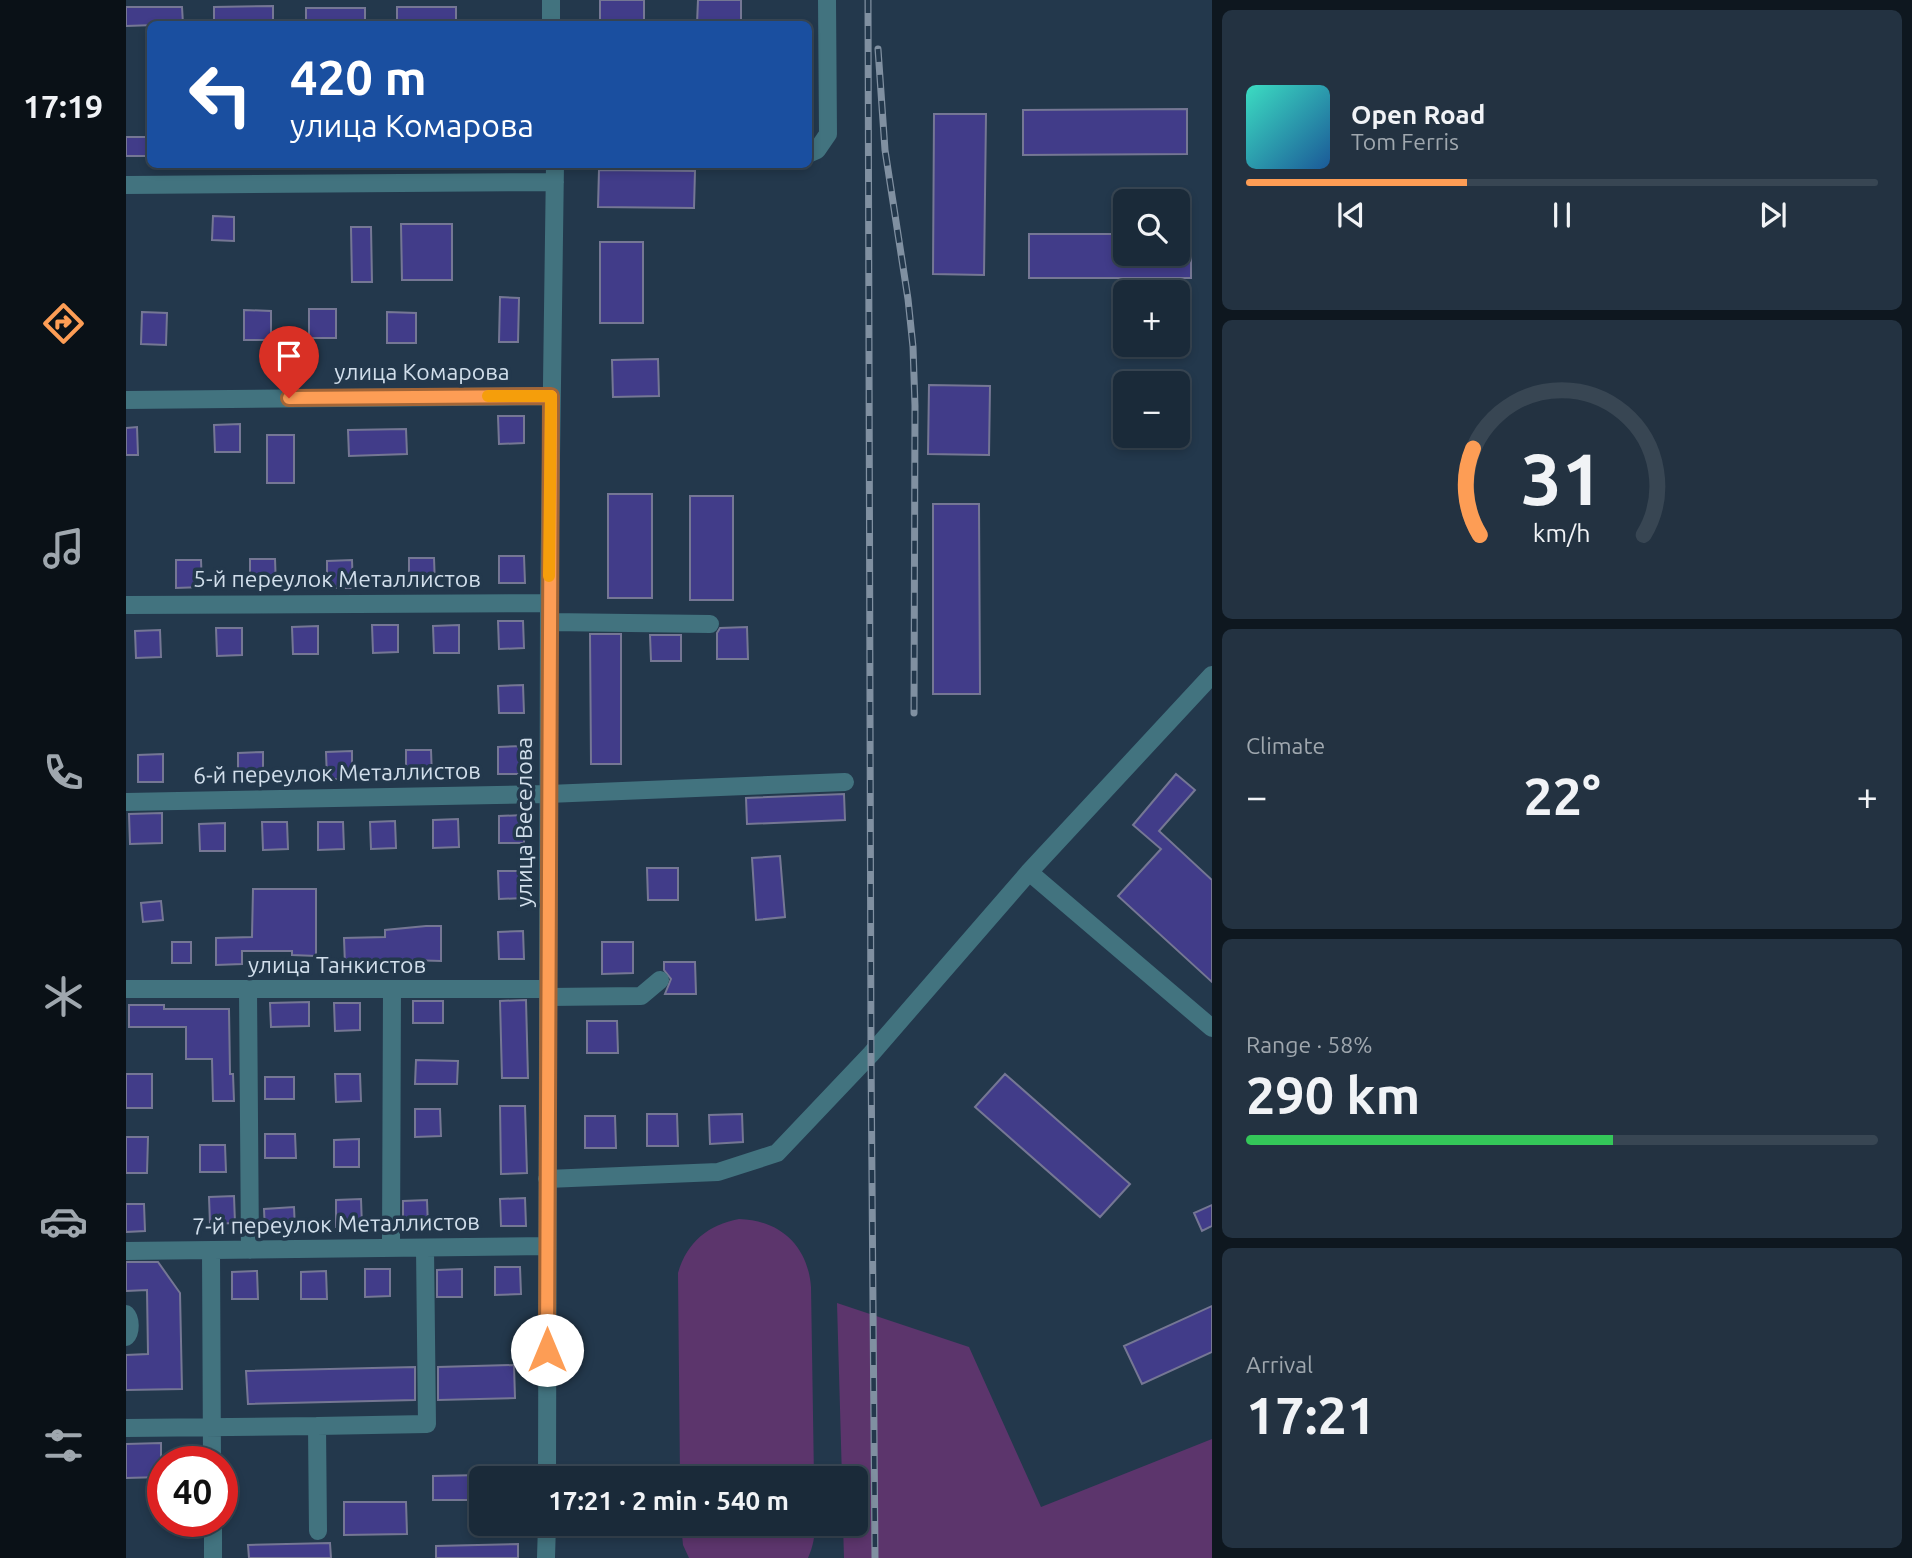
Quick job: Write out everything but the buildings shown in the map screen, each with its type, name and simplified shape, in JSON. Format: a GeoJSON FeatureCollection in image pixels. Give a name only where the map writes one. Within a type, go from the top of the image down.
{"type":"FeatureCollection","features":[{"type":"Feature","properties":{"kind":"street"},"geometry":{"type":"LineString","coordinates":[[551,0],[551,21]]}},
{"type":"Feature","properties":{"kind":"street"},"geometry":{"type":"LineString","coordinates":[[812,152],[817,150],[828,134],[827,0]]}},
{"type":"Feature","properties":{"kind":"street"},"geometry":{"type":"LineString","coordinates":[[126,185],[555,173]]}},
{"type":"Feature","properties":{"kind":"street","name":"улица Веселова"},"geometry":{"type":"LineString","coordinates":[[547,1466],[549,603],[555,173]]}},
{"type":"Feature","properties":{"kind":"street","name":"улица Комарова"},"geometry":{"type":"LineString","coordinates":[[126,400],[551,396]]}},
{"type":"Feature","properties":{"kind":"street","name":"5-й переулок Металлистов"},"geometry":{"type":"LineString","coordinates":[[126,605],[549,603]]}},
{"type":"Feature","properties":{"kind":"street"},"geometry":{"type":"LineString","coordinates":[[549,622],[709,624]]}},
{"type":"Feature","properties":{"kind":"street"},"geometry":{"type":"LineString","coordinates":[[547,1179],[718,1172],[777,1153],[871,1054],[1029,872],[1212,674]]}},
{"type":"Feature","properties":{"kind":"street","name":"6-й переулок Металлистов"},"geometry":{"type":"LineString","coordinates":[[126,802],[548,794],[845,782]]}},
{"type":"Feature","properties":{"kind":"street"},"geometry":{"type":"LineString","coordinates":[[1029,872],[1212,1028]]}},
{"type":"Feature","properties":{"kind":"street","name":"улица Танкистов"},"geometry":{"type":"LineString","coordinates":[[126,989],[392,989],[641,996],[660,980]]}},
{"type":"Feature","properties":{"kind":"street"},"geometry":{"type":"LineString","coordinates":[[248,989],[250,1250]]}},
{"type":"Feature","properties":{"kind":"street"},"geometry":{"type":"LineString","coordinates":[[391,1248],[392,989]]}},
{"type":"Feature","properties":{"kind":"street","name":"7-й переулок Металлистов"},"geometry":{"type":"LineString","coordinates":[[126,1251],[547,1246]]}},
{"type":"Feature","properties":{"kind":"street"},"geometry":{"type":"LineString","coordinates":[[126,1427],[427,1424],[425,1248]]}},
{"type":"Feature","properties":{"kind":"street"},"geometry":{"type":"LineString","coordinates":[[211,1250],[212,1446]]}},
{"type":"Feature","properties":{"kind":"street"},"geometry":{"type":"LineString","coordinates":[[126,1314],[129,1317],[130,1332],[126,1337]]}},
{"type":"Feature","properties":{"kind":"street"},"geometry":{"type":"LineString","coordinates":[[317,1426],[318,1531]]}},
{"type":"Feature","properties":{"kind":"street"},"geometry":{"type":"LineString","coordinates":[[547,1536],[547,1558]]}},
{"type":"Feature","properties":{"kind":"street"},"geometry":{"type":"LineString","coordinates":[[213,1537],[213,1558]]}},
{"type":"Feature","properties":{"kind":"shaded area"},"geometry":{"type":"Polygon","coordinates":[[[739,1219],[754,1221],[779,1230],[798,1248],[809,1272],[814,1466],[680,1466],[678,1273],[693,1244],[708,1231],[739,1219]]]}},
{"type":"Feature","properties":{"kind":"shaded area"},"geometry":{"type":"Polygon","coordinates":[[[837,1303],[969,1347],[1041,1507],[1212,1439],[1212,1558],[844,1558],[843,1536],[868,1536],[868,1466],[842,1466],[837,1303]]]}},
{"type":"Feature","properties":{"kind":"shaded area"},"geometry":{"type":"Polygon","coordinates":[[[682,1536],[814,1536],[808,1558],[689,1558],[682,1536]]]}},
{"type":"Feature","properties":{"kind":"railway"},"geometry":{"type":"LineString","coordinates":[[868,0],[875,1558]]}},
{"type":"Feature","properties":{"kind":"railway"},"geometry":{"type":"LineString","coordinates":[[878,49],[885,150],[913,347],[914,713]]}},
{"type":"Feature","properties":{"kind":"slow traffic"},"geometry":{"type":"LineString","coordinates":[[488,396],[551,396],[549,576]]}},
{"type":"Feature","properties":{"kind":"route"},"geometry":{"type":"LineString","coordinates":[[289,398],[551,396],[547,1350]]}}]}
